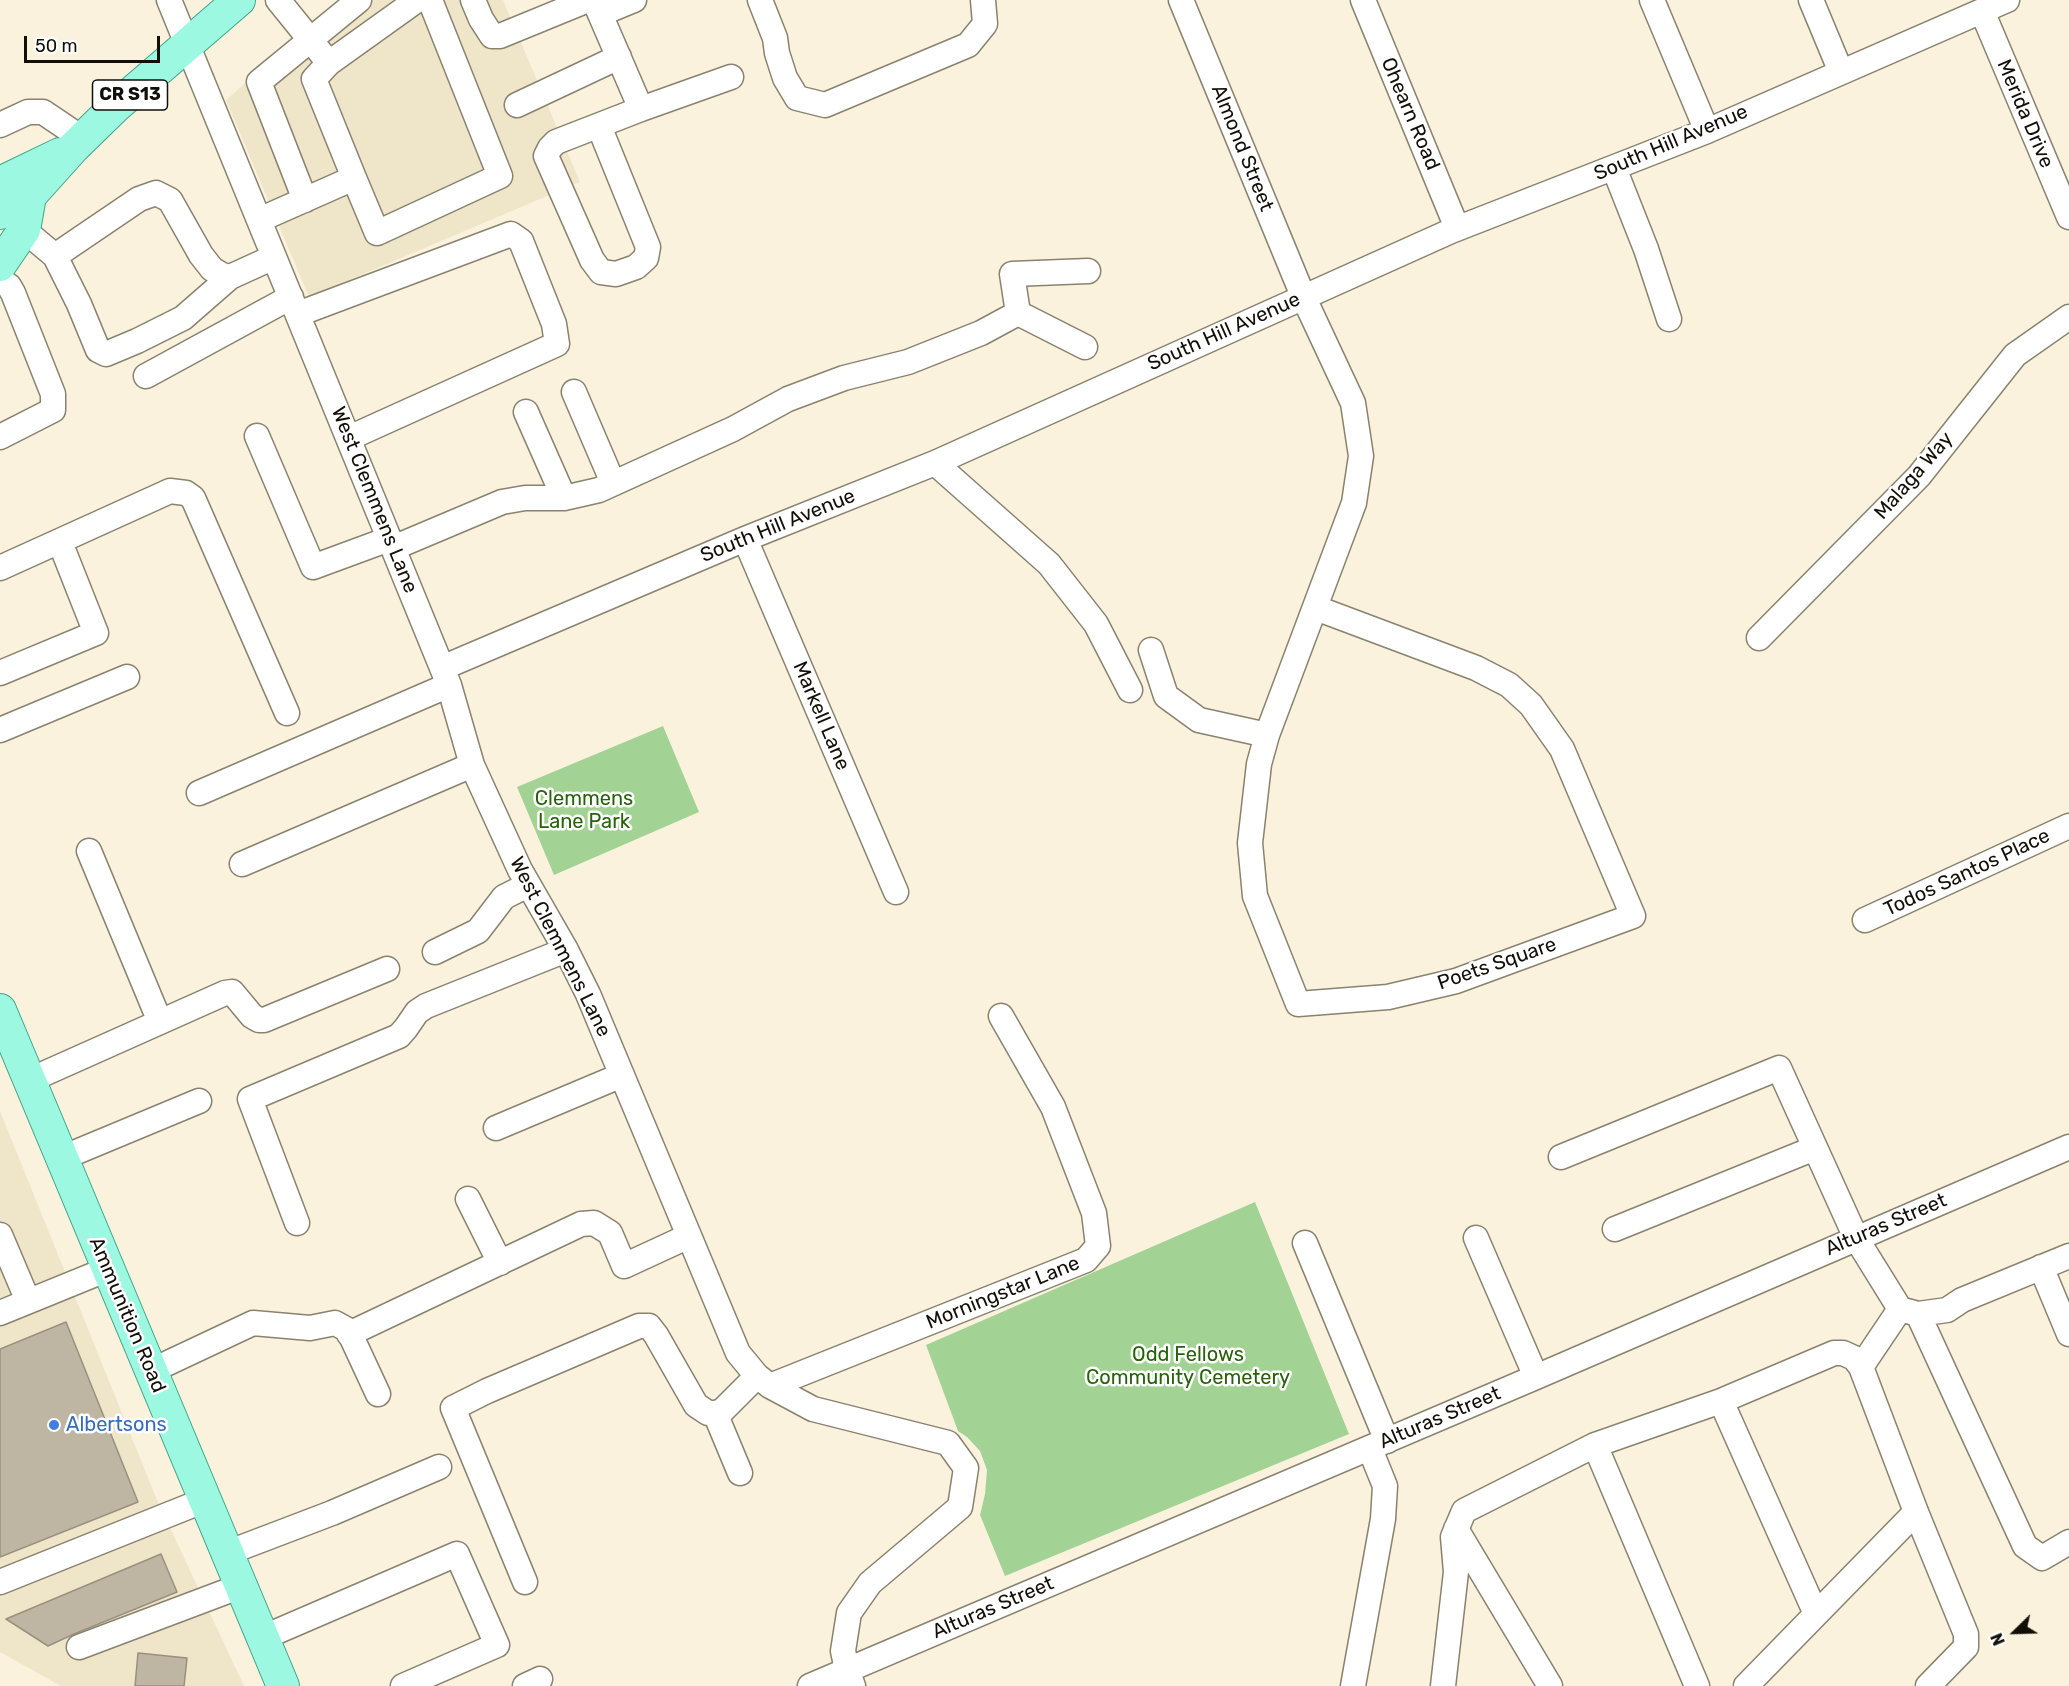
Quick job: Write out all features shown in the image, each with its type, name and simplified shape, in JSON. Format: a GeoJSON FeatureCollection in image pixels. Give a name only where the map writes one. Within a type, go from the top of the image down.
{"type":"FeatureCollection","features":[{"type":"Feature","properties":{"kind":"main road","name":"CR S13"},"geometry":{"type":"LineString","coordinates":[[0,265],[12,221],[30,196],[78,143],[114,108],[240,0]]}},
{"type":"Feature","properties":{"kind":"main road"},"geometry":{"type":"LineString","coordinates":[[0,183],[78,143]]}},
{"type":"Feature","properties":{"kind":"main road","name":"Ammunition Road"},"geometry":{"type":"LineString","coordinates":[[0,1010],[283,1686]]}},
{"type":"Feature","properties":{"kind":"street","name":"West Clemmens Lane"},"geometry":{"type":"LineString","coordinates":[[169,0],[446,676],[472,765],[528,885],[566,950],[588,994],[738,1353],[763,1381],[813,1409],[948,1443],[966,1468],[960,1507],[870,1583],[849,1613],[843,1651],[850,1678]]}},
{"type":"Feature","properties":{"kind":"street"},"geometry":{"type":"LineString","coordinates":[[278,0],[329,63]]}},
{"type":"Feature","properties":{"kind":"street"},"geometry":{"type":"LineString","coordinates":[[304,200],[259,82],[359,0]]}},
{"type":"Feature","properties":{"kind":"street"},"geometry":{"type":"LineString","coordinates":[[417,0],[329,63],[314,80],[377,233],[500,176],[430,0]]}},
{"type":"Feature","properties":{"kind":"street"},"geometry":{"type":"LineString","coordinates":[[473,0],[492,36],[500,36],[594,5],[634,0]]}},
{"type":"Feature","properties":{"kind":"street"},"geometry":{"type":"LineString","coordinates":[[760,0],[775,38],[785,78],[797,98],[825,105],[968,45],[985,24],[983,0]]}},
{"type":"Feature","properties":{"kind":"street","name":"Almond Street"},"geometry":{"type":"LineString","coordinates":[[1181,0],[1303,296]]}},
{"type":"Feature","properties":{"kind":"street","name":"Ohearn Road"},"geometry":{"type":"LineString","coordinates":[[1363,0],[1457,228]]}},
{"type":"Feature","properties":{"kind":"street"},"geometry":{"type":"LineString","coordinates":[[1652,0],[1707,131]]}},
{"type":"Feature","properties":{"kind":"street"},"geometry":{"type":"LineString","coordinates":[[1811,0],[1841,72]]}},
{"type":"Feature","properties":{"kind":"street","name":"South Hill Avenue"},"geometry":{"type":"LineString","coordinates":[[199,793],[446,676],[745,539],[934,463],[1457,228],[1707,131],[2007,0]]}},
{"type":"Feature","properties":{"kind":"street"},"geometry":{"type":"LineString","coordinates":[[594,5],[641,109]]}},
{"type":"Feature","properties":{"kind":"street","name":"Merida Drive"},"geometry":{"type":"LineString","coordinates":[[1982,11],[2069,217]]}},
{"type":"Feature","properties":{"kind":"street"},"geometry":{"type":"LineString","coordinates":[[517,105],[621,63]]}},
{"type":"Feature","properties":{"kind":"street"},"geometry":{"type":"LineString","coordinates":[[599,126],[648,247],[646,258],[636,267],[616,274],[601,272],[592,260],[546,156],[550,148],[556,142],[641,109],[732,77]]}},
{"type":"Feature","properties":{"kind":"street"},"geometry":{"type":"LineString","coordinates":[[0,125],[28,112],[43,112],[78,143]]}},
{"type":"Feature","properties":{"kind":"street"},"geometry":{"type":"LineString","coordinates":[[1614,168],[1646,249],[1669,319]]}},
{"type":"Feature","properties":{"kind":"street"},"geometry":{"type":"LineString","coordinates":[[259,220],[354,178]]}},
{"type":"Feature","properties":{"kind":"street"},"geometry":{"type":"LineString","coordinates":[[55,256],[139,199],[156,193],[170,200],[201,255],[212,269],[230,277]]}},
{"type":"Feature","properties":{"kind":"street"},"geometry":{"type":"LineString","coordinates":[[12,221],[55,256],[79,304],[98,350],[106,354],[183,318],[230,277],[274,257]]}},
{"type":"Feature","properties":{"kind":"street"},"geometry":{"type":"LineString","coordinates":[[146,376],[294,306],[511,234],[521,241],[554,324],[557,344],[349,438]]}},
{"type":"Feature","properties":{"kind":"street"},"geometry":{"type":"LineString","coordinates":[[1018,314],[1012,274],[1088,271]]}},
{"type":"Feature","properties":{"kind":"street"},"geometry":{"type":"LineString","coordinates":[[0,280],[14,293],[52,394],[53,410],[0,437]]}},
{"type":"Feature","properties":{"kind":"street","name":"Poets Square"},"geometry":{"type":"LineString","coordinates":[[1303,296],[1353,403],[1361,456],[1354,504],[1267,735],[1259,764],[1250,843],[1255,896],[1298,1004],[1388,997],[1456,981],[1633,916],[1562,749],[1531,705],[1509,686],[1476,668],[1316,608]]}},
{"type":"Feature","properties":{"kind":"street"},"geometry":{"type":"LineString","coordinates":[[1018,314],[1085,347]]}},
{"type":"Feature","properties":{"kind":"street"},"geometry":{"type":"LineString","coordinates":[[257,436],[314,567],[391,543],[502,502],[525,498],[564,498],[599,490],[733,429],[788,399],[843,378],[908,362],[981,333],[1018,314]]}},
{"type":"Feature","properties":{"kind":"street","name":"Malaga Way"},"geometry":{"type":"LineString","coordinates":[[1759,638],[1919,476],[2014,355],[2069,317]]}},
{"type":"Feature","properties":{"kind":"street"},"geometry":{"type":"LineString","coordinates":[[573,392],[613,483]]}},
{"type":"Feature","properties":{"kind":"street"},"geometry":{"type":"LineString","coordinates":[[526,412],[564,498]]}},
{"type":"Feature","properties":{"kind":"street"},"geometry":{"type":"LineString","coordinates":[[934,463],[1049,564],[1096,624],[1130,690]]}},
{"type":"Feature","properties":{"kind":"street"},"geometry":{"type":"LineString","coordinates":[[0,568],[170,491],[186,493],[193,498],[287,712]]}},
{"type":"Feature","properties":{"kind":"street","name":"Markell Lane"},"geometry":{"type":"LineString","coordinates":[[745,539],[897,892]]}},
{"type":"Feature","properties":{"kind":"street"},"geometry":{"type":"LineString","coordinates":[[0,673],[96,633],[60,542]]}},
{"type":"Feature","properties":{"kind":"street"},"geometry":{"type":"LineString","coordinates":[[1151,650],[1166,696],[1199,720],[1267,735]]}},
{"type":"Feature","properties":{"kind":"street"},"geometry":{"type":"LineString","coordinates":[[0,730],[127,677]]}},
{"type":"Feature","properties":{"kind":"street"},"geometry":{"type":"LineString","coordinates":[[242,864],[472,765]]}},
{"type":"Feature","properties":{"kind":"street","name":"Todos Santos Place"},"geometry":{"type":"LineString","coordinates":[[1865,920],[2069,826]]}},
{"type":"Feature","properties":{"kind":"street"},"geometry":{"type":"LineString","coordinates":[[89,851],[160,1022]]}},
{"type":"Feature","properties":{"kind":"street"},"geometry":{"type":"LineString","coordinates":[[435,952],[478,931],[504,897],[528,885]]}},
{"type":"Feature","properties":{"kind":"street"},"geometry":{"type":"LineString","coordinates":[[297,1223],[250,1099],[399,1036],[417,1012],[426,1006],[566,950]]}},
{"type":"Feature","properties":{"kind":"street"},"geometry":{"type":"LineString","coordinates":[[30,1080],[225,993],[232,992],[252,1016],[264,1020],[387,969]]}},
{"type":"Feature","properties":{"kind":"street","name":"Morningstar Lane"},"geometry":{"type":"LineString","coordinates":[[763,1381],[1086,1260],[1098,1246],[1094,1212],[1053,1107],[1001,1016]]}},
{"type":"Feature","properties":{"kind":"street"},"geometry":{"type":"LineString","coordinates":[[1561,1157],[1779,1068],[1856,1238],[1909,1312],[2025,1546],[2042,1558],[2069,1542]]}},
{"type":"Feature","properties":{"kind":"street"},"geometry":{"type":"LineString","coordinates":[[496,1128],[622,1075]]}},
{"type":"Feature","properties":{"kind":"street"},"geometry":{"type":"LineString","coordinates":[[62,1158],[198,1101]]}},
{"type":"Feature","properties":{"kind":"street","name":"Alturas Street"},"geometry":{"type":"LineString","coordinates":[[810,1686],[850,1678],[1378,1445],[2069,1147]]}},
{"type":"Feature","properties":{"kind":"street"},"geometry":{"type":"LineString","coordinates":[[1615,1229],[1815,1148]]}},
{"type":"Feature","properties":{"kind":"street"},"geometry":{"type":"LineString","coordinates":[[468,1198],[500,1263]]}},
{"type":"Feature","properties":{"kind":"street"},"geometry":{"type":"LineString","coordinates":[[350,1334],[581,1224],[594,1223],[610,1233],[624,1266],[689,1236]]}},
{"type":"Feature","properties":{"kind":"street"},"geometry":{"type":"LineString","coordinates":[[0,1235],[28,1301]]}},
{"type":"Feature","properties":{"kind":"street"},"geometry":{"type":"LineString","coordinates":[[1476,1238],[1536,1377]]}},
{"type":"Feature","properties":{"kind":"street"},"geometry":{"type":"LineString","coordinates":[[1305,1243],[1378,1445],[1385,1486],[1383,1519],[1353,1686]]}},
{"type":"Feature","properties":{"kind":"street"},"geometry":{"type":"LineString","coordinates":[[1861,1367],[1909,1312],[1947,1311],[1962,1300],[2069,1256]]}},
{"type":"Feature","properties":{"kind":"street"},"geometry":{"type":"LineString","coordinates":[[2041,1266],[2069,1334]]}},
{"type":"Feature","properties":{"kind":"street"},"geometry":{"type":"LineString","coordinates":[[0,1313],[108,1269]]}},
{"type":"Feature","properties":{"kind":"street"},"geometry":{"type":"LineString","coordinates":[[151,1371],[253,1323],[310,1328],[335,1323],[350,1334],[378,1394]]}},
{"type":"Feature","properties":{"kind":"street"},"geometry":{"type":"LineString","coordinates":[[525,1582],[453,1408],[487,1391],[639,1326],[649,1326],[696,1405],[708,1413],[722,1411],[763,1381]]}},
{"type":"Feature","properties":{"kind":"street"},"geometry":{"type":"LineString","coordinates":[[1443,1686],[1456,1572],[1453,1537],[1464,1511],[1595,1445],[1721,1401],[1834,1353],[1843,1353],[1854,1358],[1861,1367],[1916,1512],[1966,1634],[1966,1647],[1928,1686]]}},
{"type":"Feature","properties":{"kind":"street"},"geometry":{"type":"LineString","coordinates":[[1721,1401],[1816,1614]]}},
{"type":"Feature","properties":{"kind":"street"},"geometry":{"type":"LineString","coordinates":[[715,1413],[740,1473]]}},
{"type":"Feature","properties":{"kind":"street"},"geometry":{"type":"LineString","coordinates":[[1595,1445],[1697,1686]]}},
{"type":"Feature","properties":{"kind":"street"},"geometry":{"type":"LineString","coordinates":[[227,1553],[332,1513],[439,1467]]}},
{"type":"Feature","properties":{"kind":"street"},"geometry":{"type":"LineString","coordinates":[[0,1582],[205,1500]]}},
{"type":"Feature","properties":{"kind":"street"},"geometry":{"type":"LineString","coordinates":[[1746,1686],[1916,1512]]}},
{"type":"Feature","properties":{"kind":"street"},"geometry":{"type":"LineString","coordinates":[[1456,1529],[1550,1686]]}},
{"type":"Feature","properties":{"kind":"street"},"geometry":{"type":"LineString","coordinates":[[262,1638],[457,1554],[497,1645],[403,1686]]}},
{"type":"Feature","properties":{"kind":"street"},"geometry":{"type":"LineString","coordinates":[[79,1647],[241,1586]]}},
{"type":"Feature","properties":{"kind":"shaded area"},"geometry":{"type":"Polygon","coordinates":[[[341,0],[503,0],[580,182],[309,297],[226,100],[341,0]]]}},
{"type":"Feature","properties":{"kind":"shaded area"},"geometry":{"type":"Polygon","coordinates":[[[0,1111],[157,1500],[244,1686],[61,1686],[0,1652],[0,1111]]]}},
{"type":"Feature","properties":{"kind":"green space","name":"Clemmens Lane Park"},"geometry":{"type":"Polygon","coordinates":[[[663,726],[699,812],[554,875],[517,787],[663,726]]]}},
{"type":"Feature","properties":{"kind":"green space","name":"Odd Fellows Community Cemetery"},"geometry":{"type":"Polygon","coordinates":[[[1255,1202],[1349,1434],[1005,1576],[980,1515],[987,1470],[980,1451],[958,1431],[926,1345],[1255,1202]]]}},
{"type":"Feature","properties":{"kind":"building","name":"Albertsons"},"geometry":{"type":"Polygon","coordinates":[[[66,1322],[138,1502],[0,1557],[0,1349],[66,1322]]]}},
{"type":"Feature","properties":{"kind":"building"},"geometry":{"type":"Polygon","coordinates":[[[161,1554],[177,1592],[48,1646],[6,1619],[161,1554]]]}},
{"type":"Feature","properties":{"kind":"building"},"geometry":{"type":"Polygon","coordinates":[[[138,1653],[187,1658],[184,1686],[135,1686],[138,1653]]]}},
{"type":"Feature","properties":{"kind":"place","name":"Albertsons"},"geometry":{"type":"Point","coordinates":[54,1425]}}]}
